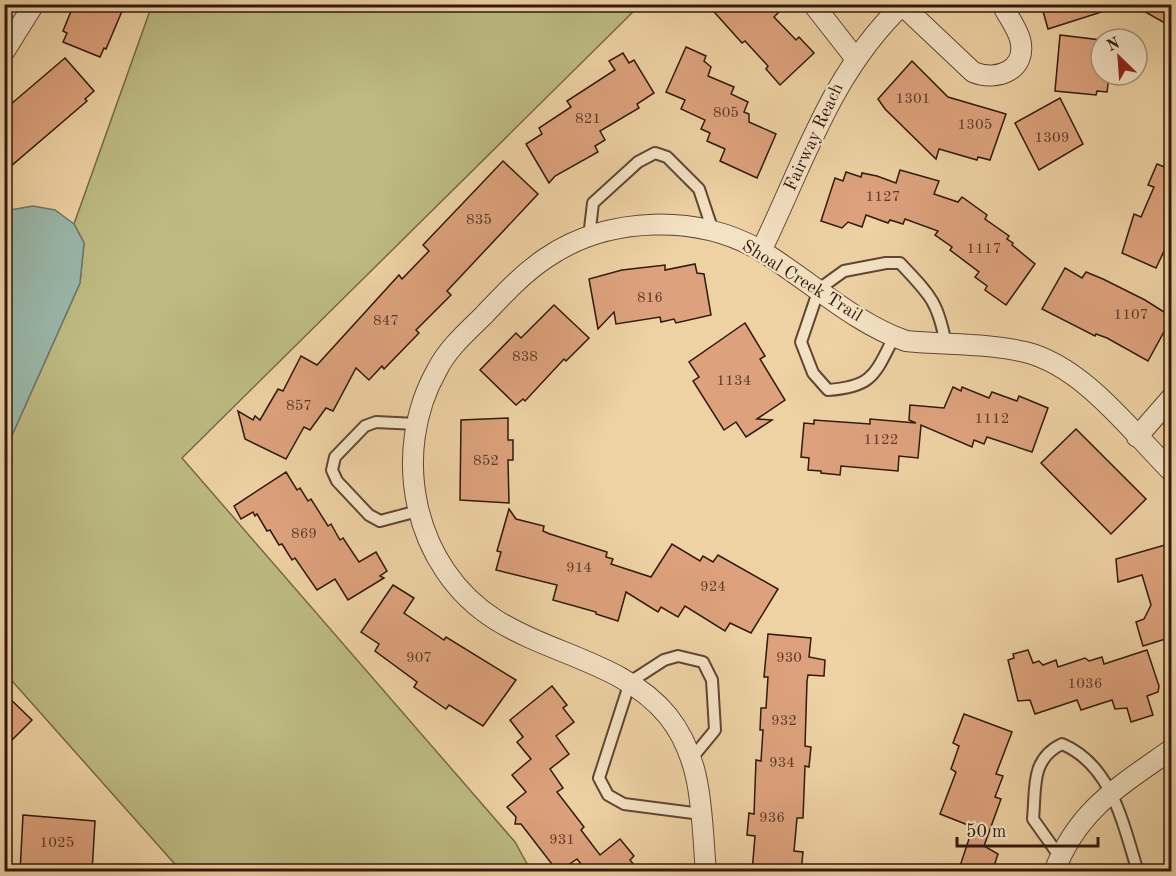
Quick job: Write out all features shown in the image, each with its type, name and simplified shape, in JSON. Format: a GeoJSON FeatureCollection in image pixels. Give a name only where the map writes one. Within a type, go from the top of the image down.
{"type":"FeatureCollection","features":[{"type":"Feature","properties":{"kind":"street"},"geometry":{"type":"LineString","coordinates":[[4,52],[34,4]]}},
{"type":"Feature","properties":{"kind":"street"},"geometry":{"type":"LineString","coordinates":[[813,4],[856,59]]}},
{"type":"Feature","properties":{"kind":"street"},"geometry":{"type":"LineString","coordinates":[[902,5],[973,72],[983,76],[998,76],[1011,69],[1020,53],[1020,40],[1002,4]]}},
{"type":"Feature","properties":{"kind":"street","name":"Fairway Reach"},"geometry":{"type":"LineString","coordinates":[[761,251],[832,94],[856,59],[902,5]]}},
{"type":"Feature","properties":{"kind":"street","name":"Shoal Creek Trail"},"geometry":{"type":"LineString","coordinates":[[706,872],[698,778],[692,758],[670,719],[658,705],[630,682],[517,632],[493,618],[465,594],[441,564],[418,511],[411,476],[412,443],[416,424],[435,372],[448,351],[524,274],[562,248],[621,228],[653,225],[713,231],[761,251],[894,337],[906,341],[1000,348],[1047,359],[1077,378],[1172,472]]}},
{"type":"Feature","properties":{"kind":"street"},"geometry":{"type":"LineString","coordinates":[[1137,437],[1172,397]]}},
{"type":"Feature","properties":{"kind":"street"},"geometry":{"type":"LineString","coordinates":[[1057,864],[1076,828],[1112,792],[1172,749]]}},
{"type":"Feature","properties":{"kind":"lane"},"geometry":{"type":"LineString","coordinates":[[589,237],[593,202],[638,162],[655,153],[667,157],[699,189],[713,231]]}},
{"type":"Feature","properties":{"kind":"lane"},"geometry":{"type":"LineString","coordinates":[[894,337],[873,376],[850,388],[828,390],[813,373],[801,342],[819,289],[844,271],[886,263],[900,263],[932,297],[940,314],[946,345]]}},
{"type":"Feature","properties":{"kind":"lane"},"geometry":{"type":"LineString","coordinates":[[416,424],[376,422],[365,426],[335,457],[332,470],[337,481],[369,515],[380,521],[418,511]]}},
{"type":"Feature","properties":{"kind":"lane"},"geometry":{"type":"LineString","coordinates":[[692,758],[715,730],[712,680],[703,662],[678,656],[664,660],[630,682],[599,778],[609,795],[624,804],[701,814]]}},
{"type":"Feature","properties":{"kind":"lane"},"geometry":{"type":"LineString","coordinates":[[1057,864],[1033,819],[1038,764],[1048,751],[1062,744],[1079,752],[1112,792],[1138,872]]}},
{"type":"Feature","properties":{"kind":"shaded area"},"geometry":{"type":"Polygon","coordinates":[[[152,5],[640,5],[182,458],[515,842],[531,871],[181,871],[5,673],[5,451],[80,283],[84,243],[74,224],[152,5]]]}},
{"type":"Feature","properties":{"kind":"shaded area"},"geometry":{"type":"Polygon","coordinates":[[[33,206],[55,210],[74,224],[84,243],[80,283],[5,451],[5,211],[33,206]]]}},
{"type":"Feature","properties":{"kind":"building"},"geometry":{"type":"Polygon","coordinates":[[[74,4],[125,4],[106,49],[104,48],[100,57],[63,42],[67,33],[63,31],[74,4]]]}},
{"type":"Feature","properties":{"kind":"building"},"geometry":{"type":"Polygon","coordinates":[[[707,4],[772,4],[779,12],[774,17],[796,40],[799,37],[814,53],[780,85],[766,69],[768,66],[745,41],[742,43],[707,4]]]}},
{"type":"Feature","properties":{"kind":"building"},"geometry":{"type":"Polygon","coordinates":[[[1041,4],[1114,4],[1114,8],[1048,29],[1041,4]]]}},
{"type":"Feature","properties":{"kind":"building"},"geometry":{"type":"Polygon","coordinates":[[[1131,4],[1172,4],[1172,27],[1131,4]]]}},
{"type":"Feature","properties":{"kind":"building"},"geometry":{"type":"Polygon","coordinates":[[[1060,35],[1089,39],[1089,87],[1108,87],[1107,92],[1097,91],[1096,95],[1055,91],[1060,35]]]}},
{"type":"Feature","properties":{"kind":"building"},"geometry":{"type":"Polygon","coordinates":[[[686,47],[706,56],[704,61],[711,67],[708,76],[734,87],[731,94],[748,102],[744,112],[749,114],[749,122],[776,134],[757,178],[720,161],[725,149],[707,141],[710,133],[701,129],[705,120],[681,109],[685,100],[666,92],[686,47]]]}},
{"type":"Feature","properties":{"kind":"building"},"geometry":{"type":"Polygon","coordinates":[[[623,53],[629,63],[634,60],[654,93],[637,104],[639,108],[600,131],[605,140],[595,146],[598,152],[555,176],[549,183],[526,144],[542,134],[539,128],[571,107],[567,101],[615,70],[609,61],[623,53]]]}},
{"type":"Feature","properties":{"kind":"building"},"geometry":{"type":"Polygon","coordinates":[[[65,58],[94,91],[85,99],[87,101],[4,172],[4,110],[65,58]]]}},
{"type":"Feature","properties":{"kind":"building"},"geometry":{"type":"Polygon","coordinates":[[[912,61],[948,97],[1006,114],[990,160],[978,157],[977,160],[939,149],[936,159],[885,109],[878,99],[912,61]]]}},
{"type":"Feature","properties":{"kind":"building"},"geometry":{"type":"Polygon","coordinates":[[[1060,98],[1083,144],[1039,170],[1015,123],[1060,98]]]}},
{"type":"Feature","properties":{"kind":"building"},"geometry":{"type":"Polygon","coordinates":[[[503,161],[538,194],[447,291],[451,295],[416,330],[419,333],[384,369],[382,366],[369,380],[356,368],[333,411],[326,408],[310,430],[304,427],[286,459],[245,439],[238,411],[253,420],[255,416],[260,420],[278,389],[283,391],[301,356],[317,365],[399,275],[402,279],[429,251],[423,245],[503,161]]]}},
{"type":"Feature","properties":{"kind":"building"},"geometry":{"type":"Polygon","coordinates":[[[1157,164],[1172,170],[1172,252],[1165,249],[1156,268],[1122,253],[1134,214],[1141,217],[1154,187],[1148,185],[1157,164]]]}},
{"type":"Feature","properties":{"kind":"building"},"geometry":{"type":"Polygon","coordinates":[[[900,170],[939,181],[934,194],[958,202],[962,197],[987,215],[985,219],[1009,236],[1007,239],[1013,243],[1012,245],[1035,264],[1006,305],[985,290],[987,286],[975,277],[979,272],[950,250],[952,247],[935,235],[938,231],[905,219],[903,224],[890,220],[888,223],[866,215],[862,227],[848,222],[842,228],[821,221],[835,178],[843,181],[846,172],[861,177],[862,173],[896,183],[900,170]]]}},
{"type":"Feature","properties":{"kind":"building"},"geometry":{"type":"Polygon","coordinates":[[[695,264],[697,273],[704,274],[711,315],[676,323],[674,319],[661,322],[660,317],[616,324],[614,312],[598,329],[589,279],[622,270],[665,265],[665,270],[695,264]]]}},
{"type":"Feature","properties":{"kind":"building"},"geometry":{"type":"Polygon","coordinates":[[[1065,268],[1082,278],[1086,272],[1103,279],[1145,300],[1172,317],[1148,361],[1107,338],[1096,334],[1095,336],[1042,309],[1065,268]]]}},
{"type":"Feature","properties":{"kind":"building"},"geometry":{"type":"Polygon","coordinates":[[[554,305],[589,338],[566,361],[564,359],[525,401],[523,399],[516,405],[480,370],[516,333],[521,338],[554,305]]]}},
{"type":"Feature","properties":{"kind":"building"},"geometry":{"type":"Polygon","coordinates":[[[745,323],[765,356],[760,359],[785,400],[757,419],[772,420],[746,437],[736,422],[724,430],[693,381],[699,377],[689,362],[745,323]]]}},
{"type":"Feature","properties":{"kind":"building"},"geometry":{"type":"Polygon","coordinates":[[[953,387],[961,391],[962,387],[989,398],[992,392],[1017,401],[1019,396],[1048,408],[1032,452],[987,437],[984,444],[974,440],[972,447],[921,425],[918,458],[899,456],[898,471],[841,466],[840,475],[821,473],[821,471],[808,470],[809,458],[801,457],[804,423],[814,424],[814,420],[870,424],[870,419],[916,423],[909,420],[910,405],[944,408],[953,387]]]}},
{"type":"Feature","properties":{"kind":"building"},"geometry":{"type":"Polygon","coordinates":[[[508,418],[508,440],[513,440],[513,460],[508,460],[509,503],[460,500],[461,420],[508,418]]]}},
{"type":"Feature","properties":{"kind":"building"},"geometry":{"type":"Polygon","coordinates":[[[1076,429],[1146,499],[1111,534],[1041,463],[1076,429]]]}},
{"type":"Feature","properties":{"kind":"building"},"geometry":{"type":"Polygon","coordinates":[[[286,472],[297,490],[300,488],[308,501],[311,499],[328,526],[331,524],[340,540],[343,538],[359,562],[376,552],[387,571],[380,576],[384,578],[348,600],[335,579],[317,590],[295,558],[292,560],[270,530],[267,531],[257,514],[255,516],[253,512],[241,519],[234,506],[286,472]]]}},
{"type":"Feature","properties":{"kind":"building"},"geometry":{"type":"Polygon","coordinates":[[[509,509],[516,519],[544,526],[543,531],[550,534],[607,552],[606,557],[613,559],[611,564],[651,577],[672,544],[700,561],[703,556],[713,562],[718,555],[778,589],[751,633],[730,623],[725,631],[685,606],[678,617],[661,607],[658,612],[626,592],[618,621],[596,614],[596,612],[553,600],[557,585],[496,570],[501,552],[497,551],[509,509]]]}},
{"type":"Feature","properties":{"kind":"building"},"geometry":{"type":"Polygon","coordinates":[[[1172,543],[1172,637],[1143,646],[1136,622],[1144,619],[1151,605],[1142,575],[1118,582],[1116,559],[1172,543]]]}},
{"type":"Feature","properties":{"kind":"building"},"geometry":{"type":"Polygon","coordinates":[[[393,585],[414,598],[404,613],[444,640],[446,637],[516,680],[483,726],[449,705],[446,709],[414,687],[417,682],[375,651],[379,644],[361,632],[393,585]]]}},
{"type":"Feature","properties":{"kind":"building"},"geometry":{"type":"Polygon","coordinates":[[[768,634],[811,638],[809,657],[825,660],[824,676],[808,675],[807,681],[805,746],[811,747],[809,767],[805,766],[803,818],[797,818],[794,851],[803,852],[801,872],[752,872],[755,836],[747,835],[749,813],[754,814],[756,760],[761,761],[763,730],[760,730],[761,708],[766,708],[768,677],[764,677],[768,634]]]}},
{"type":"Feature","properties":{"kind":"building"},"geometry":{"type":"Polygon","coordinates":[[[1028,650],[1033,663],[1039,661],[1043,665],[1056,660],[1058,667],[1085,658],[1089,661],[1102,657],[1104,664],[1147,650],[1159,686],[1158,692],[1147,696],[1153,715],[1131,722],[1127,708],[1115,709],[1112,700],[1081,710],[1077,700],[1035,714],[1030,700],[1018,701],[1008,660],[1014,658],[1013,654],[1028,650]]]}},
{"type":"Feature","properties":{"kind":"building"},"geometry":{"type":"Polygon","coordinates":[[[552,686],[567,705],[563,708],[574,722],[556,736],[569,754],[550,769],[563,788],[557,792],[584,827],[581,830],[600,855],[620,839],[634,856],[630,860],[640,872],[579,872],[584,868],[577,859],[558,872],[521,824],[515,824],[516,817],[507,807],[526,792],[512,775],[531,759],[517,742],[523,737],[510,720],[552,686]]]}},
{"type":"Feature","properties":{"kind":"building"},"geometry":{"type":"Polygon","coordinates":[[[4,693],[32,720],[4,748],[4,693]]]}},
{"type":"Feature","properties":{"kind":"building"},"geometry":{"type":"Polygon","coordinates":[[[964,714],[1012,732],[996,774],[1003,776],[995,797],[1001,799],[984,846],[998,854],[992,872],[958,872],[973,827],[940,814],[956,772],[951,769],[959,746],[953,743],[964,714]]]}},
{"type":"Feature","properties":{"kind":"building"},"geometry":{"type":"Polygon","coordinates":[[[23,815],[95,821],[92,872],[20,872],[23,815]]]}}]}
